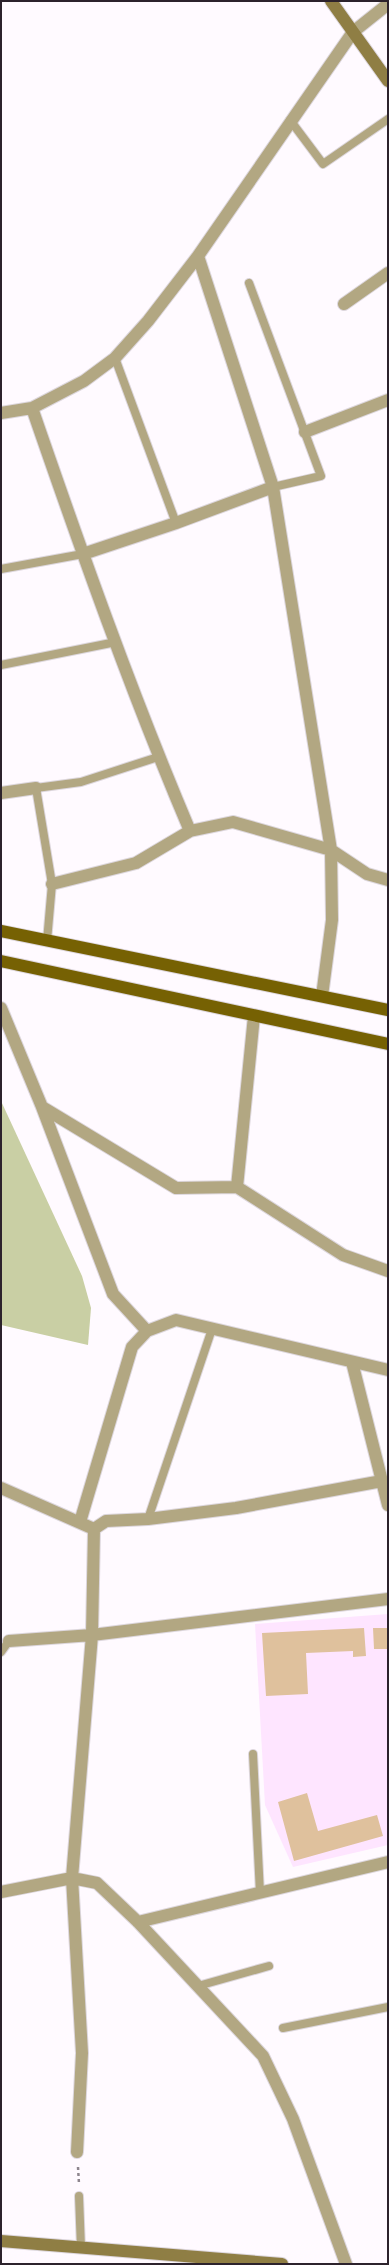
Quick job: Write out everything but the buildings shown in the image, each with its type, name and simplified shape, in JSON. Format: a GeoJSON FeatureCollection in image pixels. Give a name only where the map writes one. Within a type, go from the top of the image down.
{"type":"FeatureCollection","features":[{"type":"Feature","properties":{"kind":"main road"},"geometry":{"type":"LineString","coordinates":[[331,1],[388,81]]}},
{"type":"Feature","properties":{"kind":"main road"},"geometry":{"type":"LineString","coordinates":[[1,931],[388,1010]]}},
{"type":"Feature","properties":{"kind":"main road"},"geometry":{"type":"LineString","coordinates":[[1,961],[388,1044]]}},
{"type":"Feature","properties":{"kind":"main road"},"geometry":{"type":"LineString","coordinates":[[1,2241],[282,2264]]}},
{"type":"Feature","properties":{"kind":"street"},"geometry":{"type":"LineString","coordinates":[[1,413],[32,408],[84,381],[114,358],[148,321],[198,256],[290,120],[353,32],[388,4]]}},
{"type":"Feature","properties":{"kind":"street"},"geometry":{"type":"LineString","coordinates":[[198,256],[273,487],[331,850],[332,920],[322,996]]}},
{"type":"Feature","properties":{"kind":"street"},"geometry":{"type":"LineString","coordinates":[[344,304],[388,273]]}},
{"type":"Feature","properties":{"kind":"street"},"geometry":{"type":"LineString","coordinates":[[305,432],[388,400]]}},
{"type":"Feature","properties":{"kind":"street"},"geometry":{"type":"LineString","coordinates":[[32,408],[83,554],[158,757],[190,831]]}},
{"type":"Feature","properties":{"kind":"street"},"geometry":{"type":"LineString","coordinates":[[83,554],[176,523],[273,487]]}},
{"type":"Feature","properties":{"kind":"street"},"geometry":{"type":"LineString","coordinates":[[1,793],[36,788]]}},
{"type":"Feature","properties":{"kind":"street"},"geometry":{"type":"LineString","coordinates":[[52,884],[136,864],[190,831],[233,822],[331,850],[367,874],[388,880]]}},
{"type":"Feature","properties":{"kind":"street"},"geometry":{"type":"LineString","coordinates":[[1,1008],[42,1107],[113,1294],[147,1331]]}},
{"type":"Feature","properties":{"kind":"street"},"geometry":{"type":"LineString","coordinates":[[237,1187],[254,1016]]}},
{"type":"Feature","properties":{"kind":"street"},"geometry":{"type":"LineString","coordinates":[[42,1107],[176,1188],[237,1187],[343,1255],[388,1271]]}},
{"type":"Feature","properties":{"kind":"street"},"geometry":{"type":"LineString","coordinates":[[80,1522],[132,1347],[147,1331],[176,1320],[388,1370]]}},
{"type":"Feature","properties":{"kind":"street"},"geometry":{"type":"LineString","coordinates":[[352,1362],[388,1505]]}},
{"type":"Feature","properties":{"kind":"street"},"geometry":{"type":"LineString","coordinates":[[94,1529],[106,1520],[148,1519],[236,1508],[382,1481]]}},
{"type":"Feature","properties":{"kind":"street"},"geometry":{"type":"LineString","coordinates":[[1,1488],[94,1529]]}},
{"type":"Feature","properties":{"kind":"street"},"geometry":{"type":"LineString","coordinates":[[77,2152],[82,2053],[72,1878],[92,1635],[94,1529]]}},
{"type":"Feature","properties":{"kind":"street"},"geometry":{"type":"LineString","coordinates":[[9,1641],[92,1635],[388,1599]]}},
{"type":"Feature","properties":{"kind":"street"},"geometry":{"type":"LineString","coordinates":[[138,1922],[388,1862]]}},
{"type":"Feature","properties":{"kind":"street"},"geometry":{"type":"LineString","coordinates":[[1,1892],[72,1878],[96,1883],[138,1922],[263,2056],[293,2118],[346,2264]]}},
{"type":"Feature","properties":{"kind":"lane"},"geometry":{"type":"LineString","coordinates":[[290,120],[323,164],[388,119]]}},
{"type":"Feature","properties":{"kind":"lane"},"geometry":{"type":"LineString","coordinates":[[249,283],[321,476],[273,487]]}},
{"type":"Feature","properties":{"kind":"lane"},"geometry":{"type":"LineString","coordinates":[[114,358],[176,523]]}},
{"type":"Feature","properties":{"kind":"lane"},"geometry":{"type":"LineString","coordinates":[[1,569],[83,554]]}},
{"type":"Feature","properties":{"kind":"lane"},"geometry":{"type":"LineString","coordinates":[[1,665],[116,642]]}},
{"type":"Feature","properties":{"kind":"lane"},"geometry":{"type":"LineString","coordinates":[[47,941],[52,884],[36,788],[81,782],[158,757]]}},
{"type":"Feature","properties":{"kind":"lane"},"geometry":{"type":"LineString","coordinates":[[148,1519],[212,1329]]}},
{"type":"Feature","properties":{"kind":"lane"},"geometry":{"type":"LineString","coordinates":[[1,1652],[9,1641]]}},
{"type":"Feature","properties":{"kind":"lane"},"geometry":{"type":"LineString","coordinates":[[253,1754],[260,1893]]}},
{"type":"Feature","properties":{"kind":"lane"},"geometry":{"type":"LineString","coordinates":[[198,1986],[269,1966]]}},
{"type":"Feature","properties":{"kind":"lane"},"geometry":{"type":"LineString","coordinates":[[283,2028],[388,2007]]}},
{"type":"Feature","properties":{"kind":"lane"},"geometry":{"type":"LineString","coordinates":[[79,2196],[81,2248]]}},
{"type":"Feature","properties":{"kind":"path"},"geometry":{"type":"LineString","coordinates":[[77,2152],[79,2196]]}},
{"type":"Feature","properties":{"kind":"shaded area"},"geometry":{"type":"Polygon","coordinates":[[[388,1614],[388,1845],[293,1867],[265,1805],[255,1624],[388,1614]]]}},
{"type":"Feature","properties":{"kind":"green space"},"geometry":{"type":"Polygon","coordinates":[[[1,1101],[82,1276],[91,1308],[88,1345],[1,1325],[1,1101]]]}}]}
